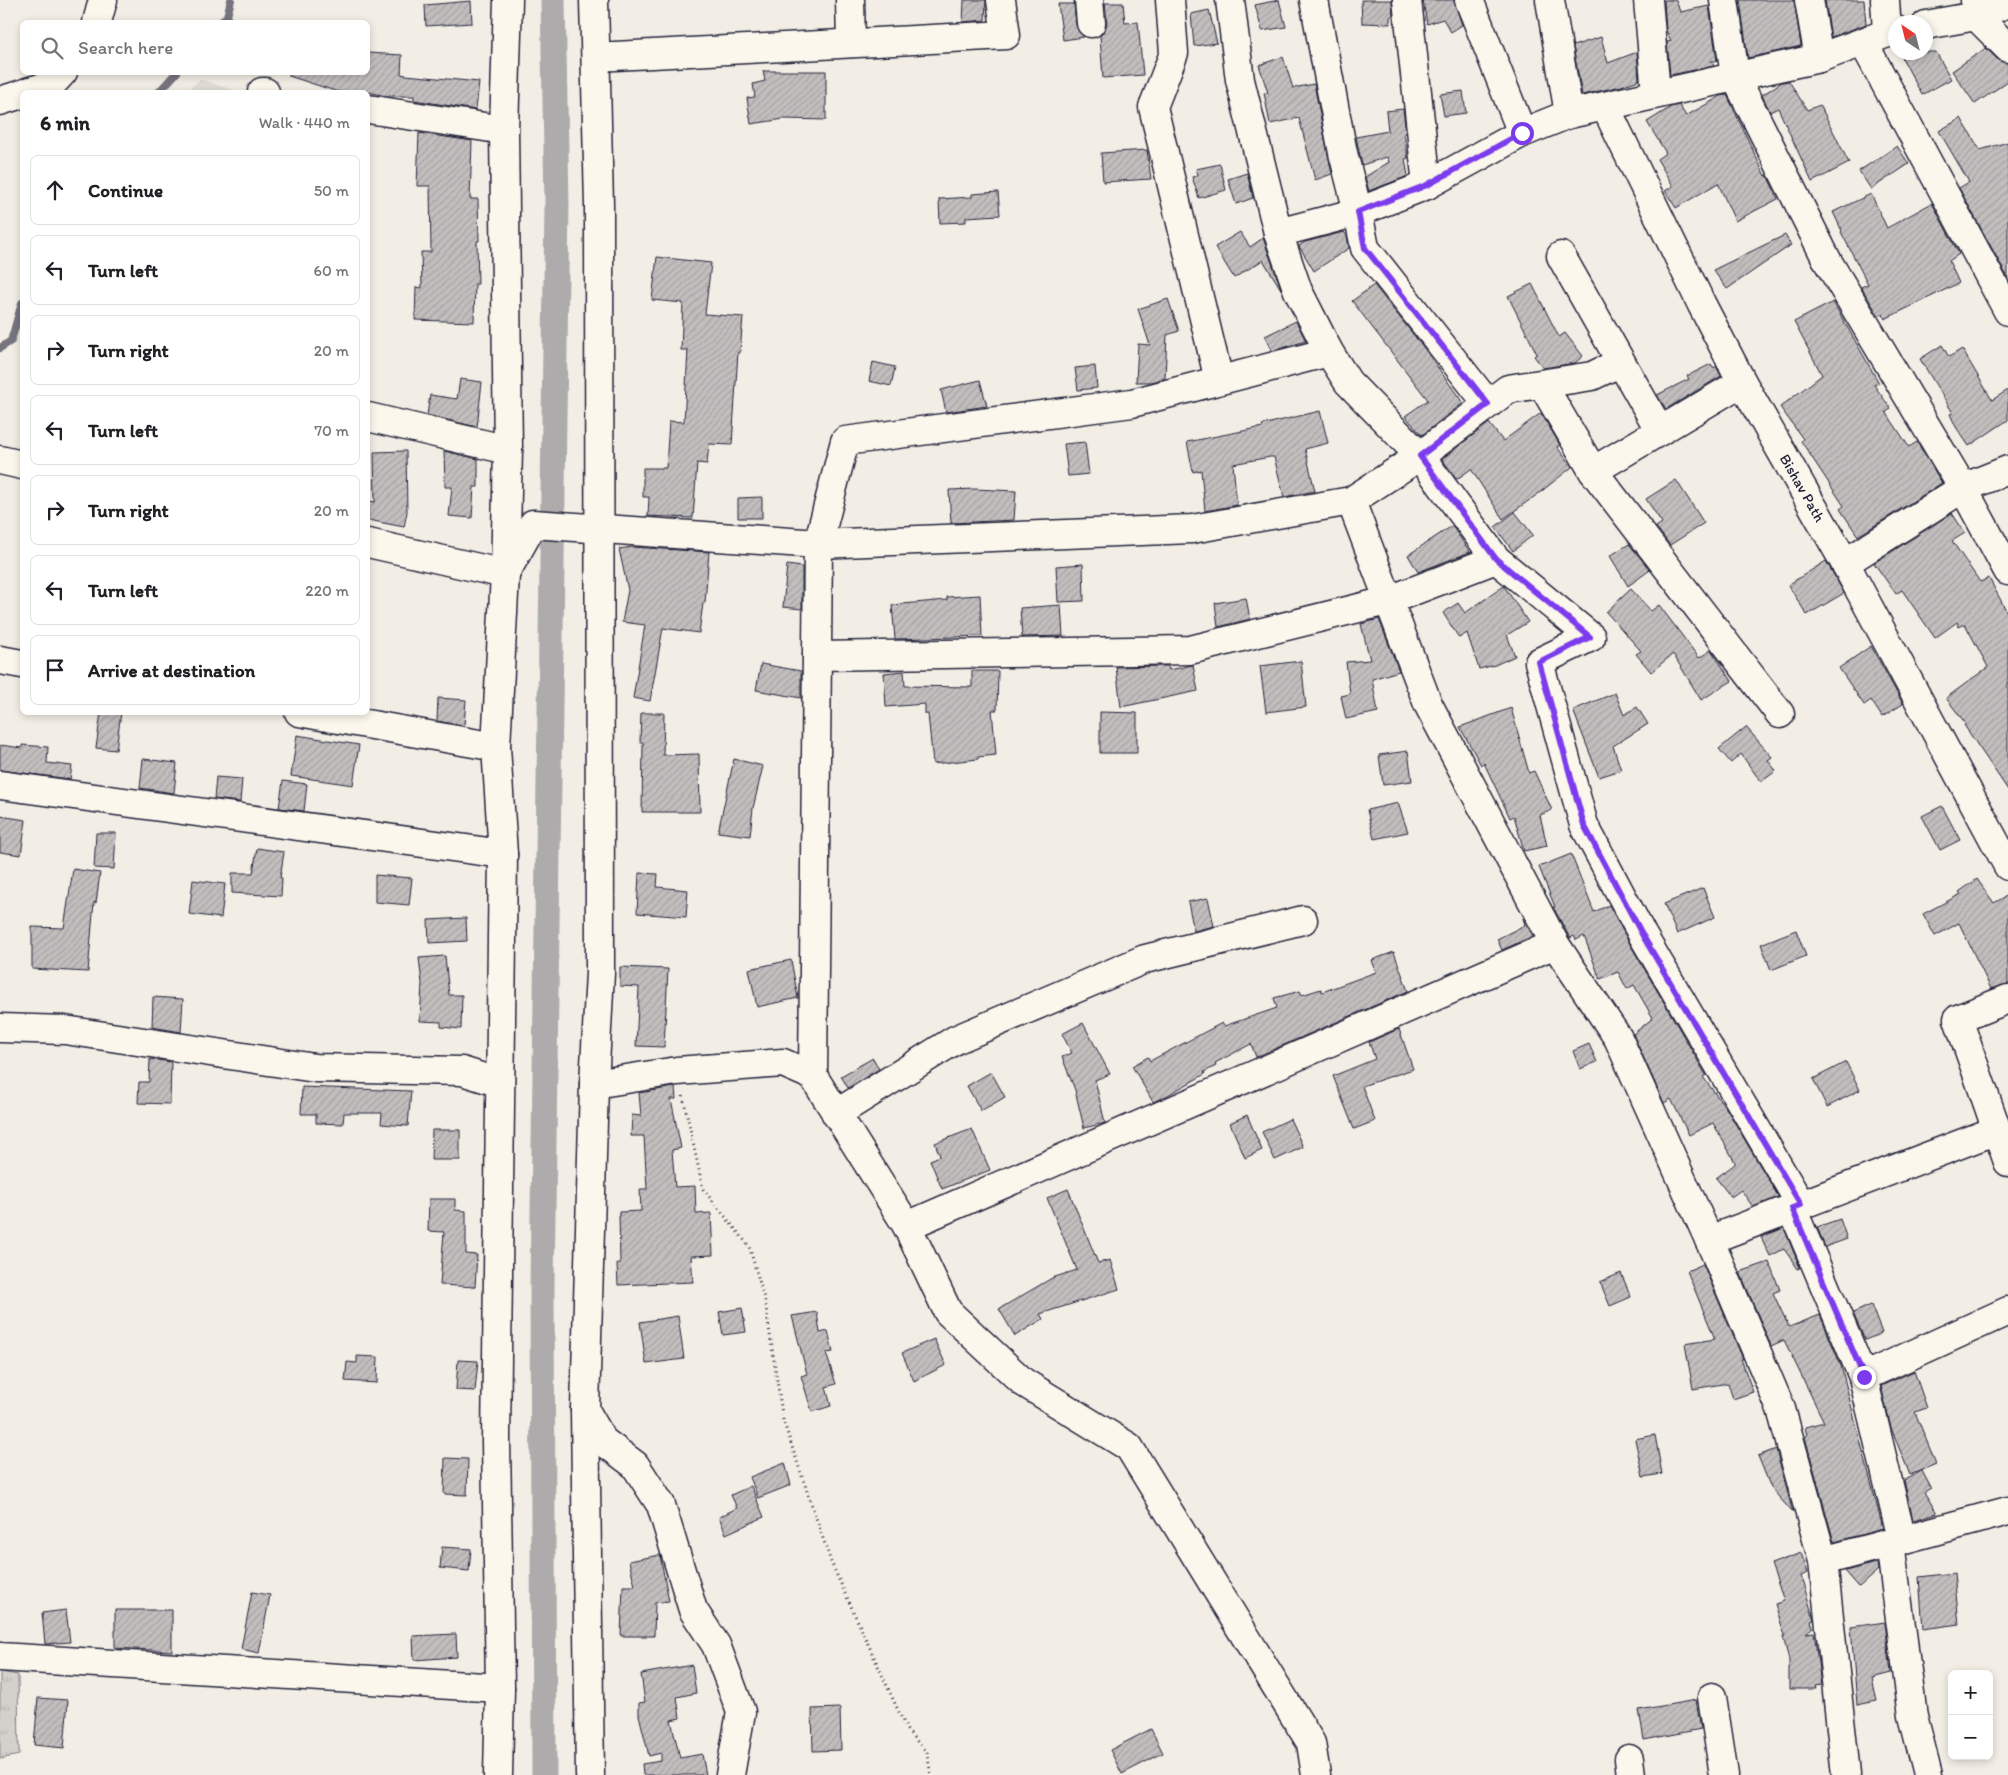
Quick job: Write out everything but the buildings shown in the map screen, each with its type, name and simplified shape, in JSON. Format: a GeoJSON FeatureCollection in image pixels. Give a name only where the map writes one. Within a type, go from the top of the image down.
{"type":"FeatureCollection","features":[{"type":"Feature","properties":{"kind":"street"},"geometry":{"type":"LineString","coordinates":[[98,20],[103,0]]}},
{"type":"Feature","properties":{"kind":"street"},"geometry":{"type":"LineString","coordinates":[[498,1775],[500,1688],[496,1441],[502,854],[496,747],[505,574],[508,450],[504,130],[508,0]]}},
{"type":"Feature","properties":{"kind":"street"},"geometry":{"type":"LineString","coordinates":[[590,1775],[585,1410],[594,1084],[600,973],[599,205],[594,0]]}},
{"type":"Feature","properties":{"kind":"street"},"geometry":{"type":"LineString","coordinates":[[850,0],[851,43]]}},
{"type":"Feature","properties":{"kind":"street"},"geometry":{"type":"LineString","coordinates":[[596,57],[1006,35],[1001,0]]}},
{"type":"Feature","properties":{"kind":"street"},"geometry":{"type":"LineString","coordinates":[[1170,0],[1174,53],[1153,107],[1219,380]]}},
{"type":"Feature","properties":{"kind":"street"},"geometry":{"type":"LineString","coordinates":[[1230,0],[1240,80],[1278,233],[1298,291],[1329,352],[1348,382],[1420,456],[1496,559],[1590,637],[1539,662],[1584,825],[1643,936],[1797,1207],[1864,1377],[1896,1542],[1913,1716],[1928,1775]]}},
{"type":"Feature","properties":{"kind":"street"},"geometry":{"type":"LineString","coordinates":[[1314,0],[1342,153],[1358,212],[1365,248],[1488,404]]}},
{"type":"Feature","properties":{"kind":"street"},"geometry":{"type":"LineString","coordinates":[[1407,0],[1427,185]]}},
{"type":"Feature","properties":{"kind":"street"},"geometry":{"type":"LineString","coordinates":[[1469,0],[1522,133]]}},
{"type":"Feature","properties":{"kind":"street"},"geometry":{"type":"LineString","coordinates":[[1550,0],[1569,114]]}},
{"type":"Feature","properties":{"kind":"street"},"geometry":{"type":"LineString","coordinates":[[1648,0],[1656,94]]}},
{"type":"Feature","properties":{"kind":"street"},"geometry":{"type":"LineString","coordinates":[[1724,0],[1735,76],[1828,262],[1963,488],[2008,572]]}},
{"type":"Feature","properties":{"kind":"street"},"geometry":{"type":"LineString","coordinates":[[1809,0],[1819,58]]}},
{"type":"Feature","properties":{"kind":"street"},"geometry":{"type":"LineString","coordinates":[[1885,0],[1882,35],[2008,311]]}},
{"type":"Feature","properties":{"kind":"street"},"geometry":{"type":"LineString","coordinates":[[1933,23],[1976,8],[2008,3]]}},
{"type":"Feature","properties":{"kind":"street"},"geometry":{"type":"LineString","coordinates":[[1976,8],[2008,48]]}},
{"type":"Feature","properties":{"kind":"street"},"geometry":{"type":"LineString","coordinates":[[1278,233],[1358,212],[1427,185],[1522,133],[1569,114],[1819,58],[1882,35]]}},
{"type":"Feature","properties":{"kind":"street"},"geometry":{"type":"LineString","coordinates":[[33,90],[51,84],[60,75]]}},
{"type":"Feature","properties":{"kind":"street"},"geometry":{"type":"LineString","coordinates":[[0,101],[20,95]]}},
{"type":"Feature","properties":{"kind":"street","name":"Bishav Path"},"geometry":{"type":"LineString","coordinates":[[1605,106],[1702,305],[1742,382],[1845,563],[2008,866]]}},
{"type":"Feature","properties":{"kind":"street"},"geometry":{"type":"LineString","coordinates":[[370,108],[504,130]]}},
{"type":"Feature","properties":{"kind":"street"},"geometry":{"type":"LineString","coordinates":[[1561,256],[1660,431]]}},
{"type":"Feature","properties":{"kind":"street"},"geometry":{"type":"LineString","coordinates":[[1316,1775],[1311,1743],[1129,1447],[1023,1382],[948,1312],[907,1226],[813,1076],[818,544],[845,441],[1132,403],[1329,352]]}},
{"type":"Feature","properties":{"kind":"street"},"geometry":{"type":"LineString","coordinates":[[505,574],[533,524],[818,544],[1192,528],[1351,500],[1420,456],[1508,389],[1592,376],[1621,362]]}},
{"type":"Feature","properties":{"kind":"street"},"geometry":{"type":"LineString","coordinates":[[1593,471],[1742,382]]}},
{"type":"Feature","properties":{"kind":"street"},"geometry":{"type":"LineString","coordinates":[[1542,384],[1593,471],[1780,714]]}},
{"type":"Feature","properties":{"kind":"street"},"geometry":{"type":"LineString","coordinates":[[370,416],[508,450]]}},
{"type":"Feature","properties":{"kind":"street"},"geometry":{"type":"LineString","coordinates":[[0,460],[20,465]]}},
{"type":"Feature","properties":{"kind":"street"},"geometry":{"type":"LineString","coordinates":[[1845,563],[1963,488],[2008,470]]}},
{"type":"Feature","properties":{"kind":"street"},"geometry":{"type":"LineString","coordinates":[[1351,500],[1428,704],[1555,944],[1618,1038],[1709,1240],[1782,1409],[1823,1561],[1846,1775]]}},
{"type":"Feature","properties":{"kind":"street"},"geometry":{"type":"LineString","coordinates":[[370,543],[505,574]]}},
{"type":"Feature","properties":{"kind":"street"},"geometry":{"type":"LineString","coordinates":[[817,656],[1190,650],[1388,601],[1496,559]]}},
{"type":"Feature","properties":{"kind":"street"},"geometry":{"type":"LineString","coordinates":[[0,660],[20,664]]}},
{"type":"Feature","properties":{"kind":"street"},"geometry":{"type":"LineString","coordinates":[[316,715],[496,747]]}},
{"type":"Feature","properties":{"kind":"street"},"geometry":{"type":"LineString","coordinates":[[0,785],[502,854]]}},
{"type":"Feature","properties":{"kind":"street"},"geometry":{"type":"LineString","coordinates":[[836,1114],[955,1040],[1145,959],[1303,920]]}},
{"type":"Feature","properties":{"kind":"street"},"geometry":{"type":"LineString","coordinates":[[907,1226],[1555,944]]}},
{"type":"Feature","properties":{"kind":"street"},"geometry":{"type":"LineString","coordinates":[[2008,1000],[1958,1020],[2008,1162]]}},
{"type":"Feature","properties":{"kind":"street"},"geometry":{"type":"LineString","coordinates":[[0,1028],[65,1030],[315,1068],[462,1071],[500,1083]]}},
{"type":"Feature","properties":{"kind":"street"},"geometry":{"type":"LineString","coordinates":[[594,1084],[677,1071],[783,1063],[813,1076]]}},
{"type":"Feature","properties":{"kind":"street"},"geometry":{"type":"LineString","coordinates":[[1709,1240],[1997,1130]]}},
{"type":"Feature","properties":{"kind":"street"},"geometry":{"type":"LineString","coordinates":[[1864,1377],[2008,1311]]}},
{"type":"Feature","properties":{"kind":"street"},"geometry":{"type":"LineString","coordinates":[[585,1410],[602,1441],[634,1465],[662,1505],[693,1610],[716,1645],[741,1712],[730,1775]]}},
{"type":"Feature","properties":{"kind":"street"},"geometry":{"type":"LineString","coordinates":[[1823,1561],[2008,1511]]}},
{"type":"Feature","properties":{"kind":"street"},"geometry":{"type":"LineString","coordinates":[[0,1657],[500,1688]]}},
{"type":"Feature","properties":{"kind":"street"},"geometry":{"type":"LineString","coordinates":[[1712,1697],[1724,1775]]}},
{"type":"Feature","properties":{"kind":"path"},"geometry":{"type":"LineString","coordinates":[[677,1071],[703,1189],[749,1246],[766,1301],[783,1420],[831,1562],[907,1730],[927,1753],[931,1775]]}},
{"type":"Feature","properties":{"kind":"shaded area"},"geometry":{"type":"Polygon","coordinates":[[[200,79],[232,90],[188,90],[200,79]]]}},
{"type":"Feature","properties":{"kind":"green space"},"geometry":{"type":"Polygon","coordinates":[[[0,1672],[18,1675],[19,1755],[0,1759],[0,1672]]]}},
{"type":"Feature","properties":{"kind":"waterway"},"geometry":{"type":"LineString","coordinates":[[223,20],[227,16],[231,0]]}},
{"type":"Feature","properties":{"kind":"waterway"},"geometry":{"type":"LineString","coordinates":[[544,1775],[542,1287],[557,203],[553,0]]}},
{"type":"Feature","properties":{"kind":"waterway"},"geometry":{"type":"LineString","coordinates":[[161,90],[174,75]]}},
{"type":"Feature","properties":{"kind":"waterway"},"geometry":{"type":"LineString","coordinates":[[0,348],[11,341],[20,310]]}},
{"type":"Feature","properties":{"kind":"route"},"geometry":{"type":"LineString","coordinates":[[1522,133],[1427,185],[1358,212],[1365,248],[1488,404],[1420,456],[1496,559],[1590,637],[1539,662],[1584,825],[1643,936],[1801,1205],[1792,1208],[1864,1377]]}}]}
